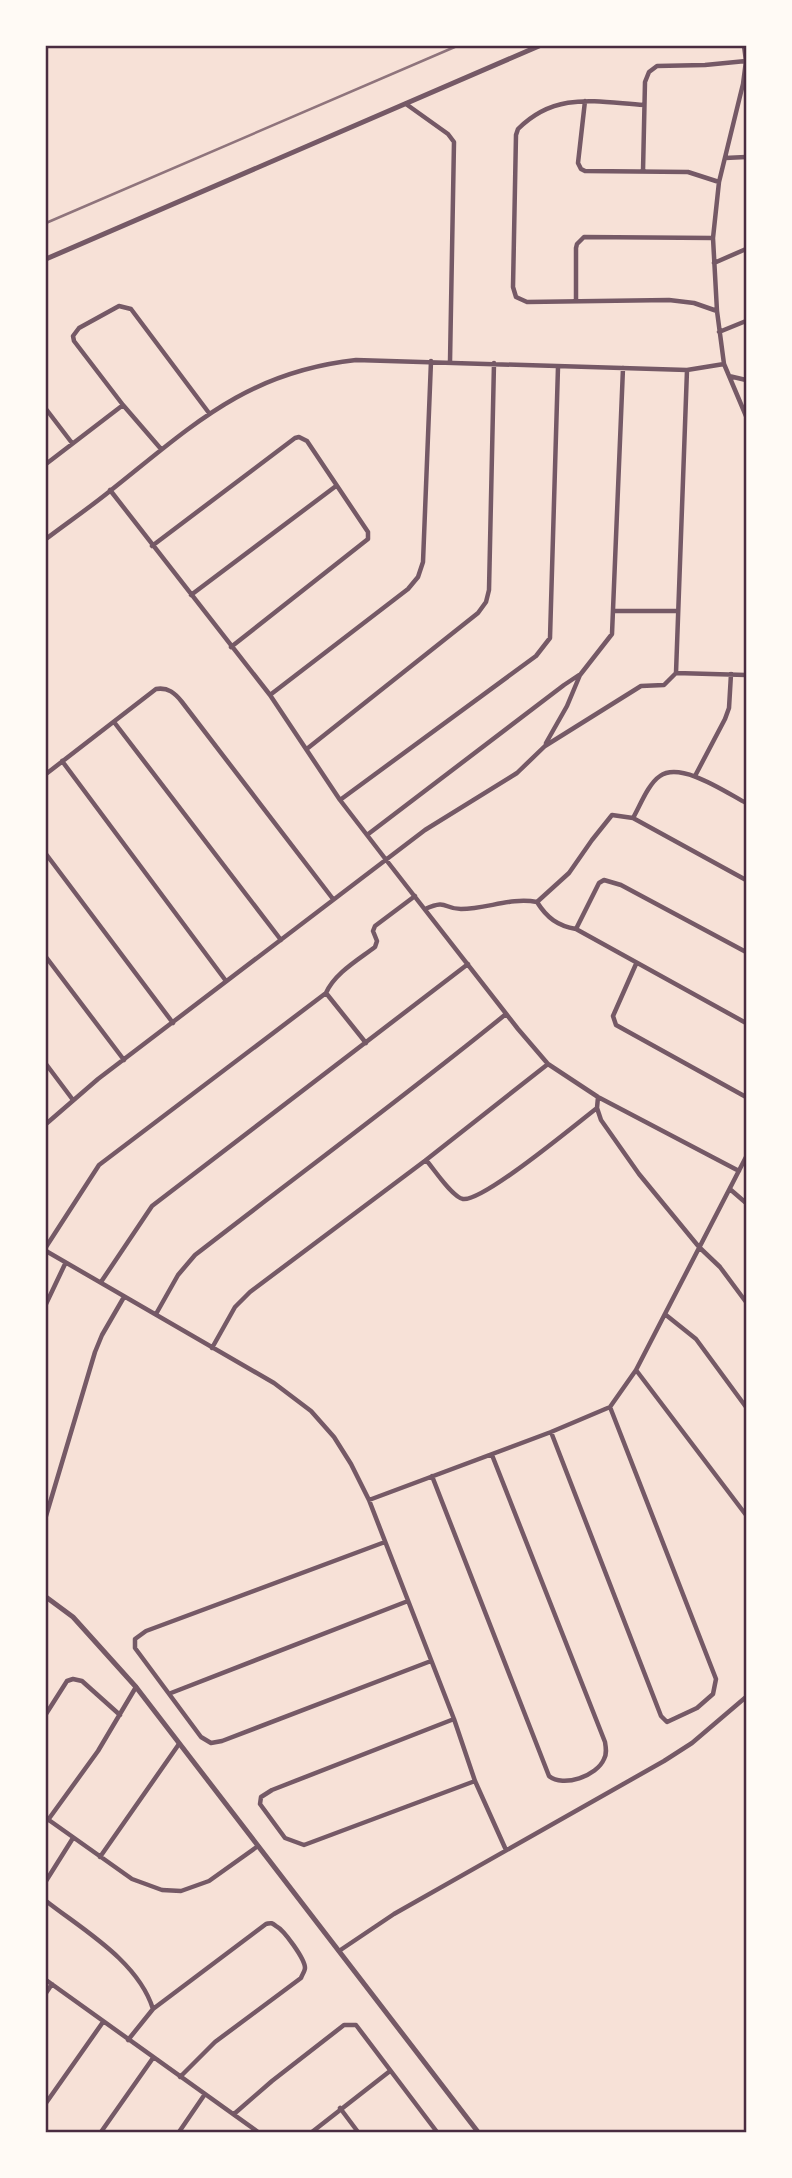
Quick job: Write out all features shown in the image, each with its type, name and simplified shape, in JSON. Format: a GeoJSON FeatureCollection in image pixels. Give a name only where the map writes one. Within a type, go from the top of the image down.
{"type":"FeatureCollection","features":[{"type":"Feature","properties":{"kind":"street"},"geometry":{"type":"LineString","coordinates":[[46,259],[539,46]]}},
{"type":"Feature","properties":{"kind":"street"},"geometry":{"type":"LineString","coordinates":[[744,46],[746,61],[741,98],[719,182],[713,238],[717,311],[724,364],[747,416]]}},
{"type":"Feature","properties":{"kind":"street"},"geometry":{"type":"LineString","coordinates":[[643,171],[645,82],[649,72],[657,66],[746,61]]}},
{"type":"Feature","properties":{"kind":"street"},"geometry":{"type":"LineString","coordinates":[[644,105],[568,102],[554,105],[521,126],[516,135],[513,287],[516,297],[527,302],[680,300],[717,311]]}},
{"type":"Feature","properties":{"kind":"street"},"geometry":{"type":"LineString","coordinates":[[585,102],[578,163],[581,169],[688,172],[719,182]]}},
{"type":"Feature","properties":{"kind":"street"},"geometry":{"type":"LineString","coordinates":[[406,104],[448,134],[454,142],[450,362]]}},
{"type":"Feature","properties":{"kind":"street"},"geometry":{"type":"LineString","coordinates":[[725,158],[747,157]]}},
{"type":"Feature","properties":{"kind":"street"},"geometry":{"type":"LineString","coordinates":[[576,301],[576,248],[584,237],[713,238]]}},
{"type":"Feature","properties":{"kind":"street"},"geometry":{"type":"LineString","coordinates":[[714,263],[747,249]]}},
{"type":"Feature","properties":{"kind":"street"},"geometry":{"type":"LineString","coordinates":[[161,449],[74,341],[73,336],[79,328],[123,306],[131,309],[209,413]]}},
{"type":"Feature","properties":{"kind":"street"},"geometry":{"type":"LineString","coordinates":[[719,332],[747,321]]}},
{"type":"Feature","properties":{"kind":"street"},"geometry":{"type":"LineString","coordinates":[[46,540],[209,413],[268,381],[304,369],[356,360],[687,370],[724,364]]}},
{"type":"Feature","properties":{"kind":"street"},"geometry":{"type":"LineString","coordinates":[[270,695],[408,589],[418,577],[423,562],[431,361]]}},
{"type":"Feature","properties":{"kind":"street"},"geometry":{"type":"LineString","coordinates":[[307,748],[444,641],[478,613],[486,602],[489,590],[494,363]]}},
{"type":"Feature","properties":{"kind":"street"},"geometry":{"type":"LineString","coordinates":[[340,800],[537,656],[550,638],[558,367]]}},
{"type":"Feature","properties":{"kind":"street"},"geometry":{"type":"LineString","coordinates":[[545,746],[580,675],[612,634],[623,368]]}},
{"type":"Feature","properties":{"kind":"street"},"geometry":{"type":"LineString","coordinates":[[46,1124],[124,1060],[425,830],[517,773],[545,746],[641,686],[664,685],[676,673],[687,370]]}},
{"type":"Feature","properties":{"kind":"street"},"geometry":{"type":"LineString","coordinates":[[729,376],[747,380]]}},
{"type":"Feature","properties":{"kind":"street"},"geometry":{"type":"LineString","coordinates":[[740,402],[747,398]]}},
{"type":"Feature","properties":{"kind":"street"},"geometry":{"type":"LineString","coordinates":[[46,464],[123,405]]}},
{"type":"Feature","properties":{"kind":"street"},"geometry":{"type":"LineString","coordinates":[[46,409],[72,443]]}},
{"type":"Feature","properties":{"kind":"street"},"geometry":{"type":"LineString","coordinates":[[152,546],[299,437],[307,441],[368,532],[366,542],[231,647]]}},
{"type":"Feature","properties":{"kind":"street"},"geometry":{"type":"LineString","coordinates":[[191,595],[336,486]]}},
{"type":"Feature","properties":{"kind":"street"},"geometry":{"type":"LineString","coordinates":[[110,491],[270,695],[340,800],[548,1064],[598,1097],[739,1171]]}},
{"type":"Feature","properties":{"kind":"street"},"geometry":{"type":"LineString","coordinates":[[614,611],[678,611]]}},
{"type":"Feature","properties":{"kind":"street"},"geometry":{"type":"LineString","coordinates":[[676,673],[747,675]]}},
{"type":"Feature","properties":{"kind":"street"},"geometry":{"type":"LineString","coordinates":[[695,776],[729,708],[731,674]]}},
{"type":"Feature","properties":{"kind":"street"},"geometry":{"type":"LineString","coordinates":[[367,835],[580,675]]}},
{"type":"Feature","properties":{"kind":"street"},"geometry":{"type":"LineString","coordinates":[[46,774],[158,688],[172,691],[333,899]]}},
{"type":"Feature","properties":{"kind":"street"},"geometry":{"type":"LineString","coordinates":[[114,722],[281,940]]}},
{"type":"Feature","properties":{"kind":"street"},"geometry":{"type":"LineString","coordinates":[[62,761],[226,981]]}},
{"type":"Feature","properties":{"kind":"street"},"geometry":{"type":"LineString","coordinates":[[633,818],[660,775],[676,772],[695,776],[747,803]]}},
{"type":"Feature","properties":{"kind":"street"},"geometry":{"type":"LineString","coordinates":[[425,909],[437,904],[464,909],[504,902],[537,902],[569,873],[612,816],[633,818],[747,880]]}},
{"type":"Feature","properties":{"kind":"street"},"geometry":{"type":"LineString","coordinates":[[46,854],[173,1023]]}},
{"type":"Feature","properties":{"kind":"street"},"geometry":{"type":"LineString","coordinates":[[576,929],[599,883],[604,880],[621,885],[747,953]]}},
{"type":"Feature","properties":{"kind":"street"},"geometry":{"type":"LineString","coordinates":[[415,896],[375,926],[375,947],[330,984],[326,993],[99,1165],[46,1249],[65,1264],[101,1282],[274,1383],[322,1423],[342,1449],[369,1500],[454,1719],[475,1781],[506,1850]]}},
{"type":"Feature","properties":{"kind":"street"},"geometry":{"type":"LineString","coordinates":[[537,902],[548,917],[562,926],[576,929],[747,1023]]}},
{"type":"Feature","properties":{"kind":"street"},"geometry":{"type":"LineString","coordinates":[[46,957],[124,1060]]}},
{"type":"Feature","properties":{"kind":"street"},"geometry":{"type":"LineString","coordinates":[[101,1282],[152,1206],[468,964]]}},
{"type":"Feature","properties":{"kind":"street"},"geometry":{"type":"LineString","coordinates":[[636,964],[613,1016],[616,1026],[747,1097]]}},
{"type":"Feature","properties":{"kind":"street"},"geometry":{"type":"LineString","coordinates":[[326,993],[366,1043]]}},
{"type":"Feature","properties":{"kind":"street"},"geometry":{"type":"LineString","coordinates":[[156,1314],[178,1275],[195,1255],[432,1075],[506,1014]]}},
{"type":"Feature","properties":{"kind":"street"},"geometry":{"type":"LineString","coordinates":[[46,1064],[73,1100]]}},
{"type":"Feature","properties":{"kind":"street"},"geometry":{"type":"LineString","coordinates":[[212,1348],[235,1307],[250,1292],[426,1160],[548,1064]]}},
{"type":"Feature","properties":{"kind":"street"},"geometry":{"type":"LineString","coordinates":[[598,1097],[597,1108],[601,1120],[639,1174],[747,1301]]}},
{"type":"Feature","properties":{"kind":"street"},"geometry":{"type":"LineString","coordinates":[[426,1160],[455,1195],[464,1199],[471,1198],[487,1191],[597,1108]]}},
{"type":"Feature","properties":{"kind":"street"},"geometry":{"type":"LineString","coordinates":[[369,1500],[492,1455],[610,1407],[636,1370],[747,1157]]}},
{"type":"Feature","properties":{"kind":"street"},"geometry":{"type":"LineString","coordinates":[[731,1190],[747,1203]]}},
{"type":"Feature","properties":{"kind":"street"},"geometry":{"type":"LineString","coordinates":[[46,1304],[65,1264]]}},
{"type":"Feature","properties":{"kind":"street"},"geometry":{"type":"LineString","coordinates":[[46,1516],[95,1352],[124,1297]]}},
{"type":"Feature","properties":{"kind":"street"},"geometry":{"type":"LineString","coordinates":[[666,1315],[696,1339],[747,1407]]}},
{"type":"Feature","properties":{"kind":"street"},"geometry":{"type":"LineString","coordinates":[[636,1370],[747,1515]]}},
{"type":"Feature","properties":{"kind":"street"},"geometry":{"type":"LineString","coordinates":[[551,1432],[666,1722],[697,1708],[713,1694],[716,1679],[610,1407]]}},
{"type":"Feature","properties":{"kind":"street"},"geometry":{"type":"LineString","coordinates":[[432,1476],[549,1776],[555,1781],[570,1782],[599,1768],[606,1757],[605,1742],[492,1455]]}},
{"type":"Feature","properties":{"kind":"street"},"geometry":{"type":"LineString","coordinates":[[385,1542],[172,1620],[146,1631],[135,1639],[135,1646],[201,1737],[213,1743],[431,1661]]}},
{"type":"Feature","properties":{"kind":"street"},"geometry":{"type":"LineString","coordinates":[[46,1597],[73,1617],[136,1687],[478,2133]]}},
{"type":"Feature","properties":{"kind":"street"},"geometry":{"type":"LineString","coordinates":[[170,1693],[408,1601]]}},
{"type":"Feature","properties":{"kind":"street"},"geometry":{"type":"LineString","coordinates":[[46,1714],[67,1681],[76,1679],[82,1681],[120,1715]]}},
{"type":"Feature","properties":{"kind":"street"},"geometry":{"type":"LineString","coordinates":[[136,1687],[98,1751],[47,1819],[132,1879],[162,1890],[181,1891],[209,1881],[258,1846]]}},
{"type":"Feature","properties":{"kind":"street"},"geometry":{"type":"LineString","coordinates":[[339,1951],[394,1914],[679,1751],[747,1697]]}},
{"type":"Feature","properties":{"kind":"street"},"geometry":{"type":"LineString","coordinates":[[454,1719],[290,1782],[261,1797],[262,1808],[285,1838],[303,1845],[475,1781]]}},
{"type":"Feature","properties":{"kind":"street"},"geometry":{"type":"LineString","coordinates":[[100,1857],[179,1744]]}},
{"type":"Feature","properties":{"kind":"street"},"geometry":{"type":"LineString","coordinates":[[46,1881],[73,1838]]}},
{"type":"Feature","properties":{"kind":"street"},"geometry":{"type":"LineString","coordinates":[[46,1901],[116,1955],[148,1994],[153,2009]]}},
{"type":"Feature","properties":{"kind":"street"},"geometry":{"type":"LineString","coordinates":[[128,2040],[153,2009],[267,1923],[278,1926],[304,1962],[305,1969],[297,1982],[215,2042],[180,2077]]}},
{"type":"Feature","properties":{"kind":"street"},"geometry":{"type":"LineString","coordinates":[[46,1980],[256,2132]]}},
{"type":"Feature","properties":{"kind":"street"},"geometry":{"type":"LineString","coordinates":[[46,1993],[52,1984]]}},
{"type":"Feature","properties":{"kind":"street"},"geometry":{"type":"LineString","coordinates":[[46,2103],[103,2022]]}},
{"type":"Feature","properties":{"kind":"street"},"geometry":{"type":"LineString","coordinates":[[234,2114],[344,2025],[356,2025],[438,2133]]}},
{"type":"Feature","properties":{"kind":"street"},"geometry":{"type":"LineString","coordinates":[[102,2133],[153,2058]]}},
{"type":"Feature","properties":{"kind":"street"},"geometry":{"type":"LineString","coordinates":[[312,2133],[340,2108],[390,2071]]}},
{"type":"Feature","properties":{"kind":"street"},"geometry":{"type":"LineString","coordinates":[[179,2133],[205,2094]]}},
{"type":"Feature","properties":{"kind":"street"},"geometry":{"type":"LineString","coordinates":[[340,2108],[358,2133]]}},
{"type":"Feature","properties":{"kind":"railway"},"geometry":{"type":"LineString","coordinates":[[46,223],[457,46]]}}]}
